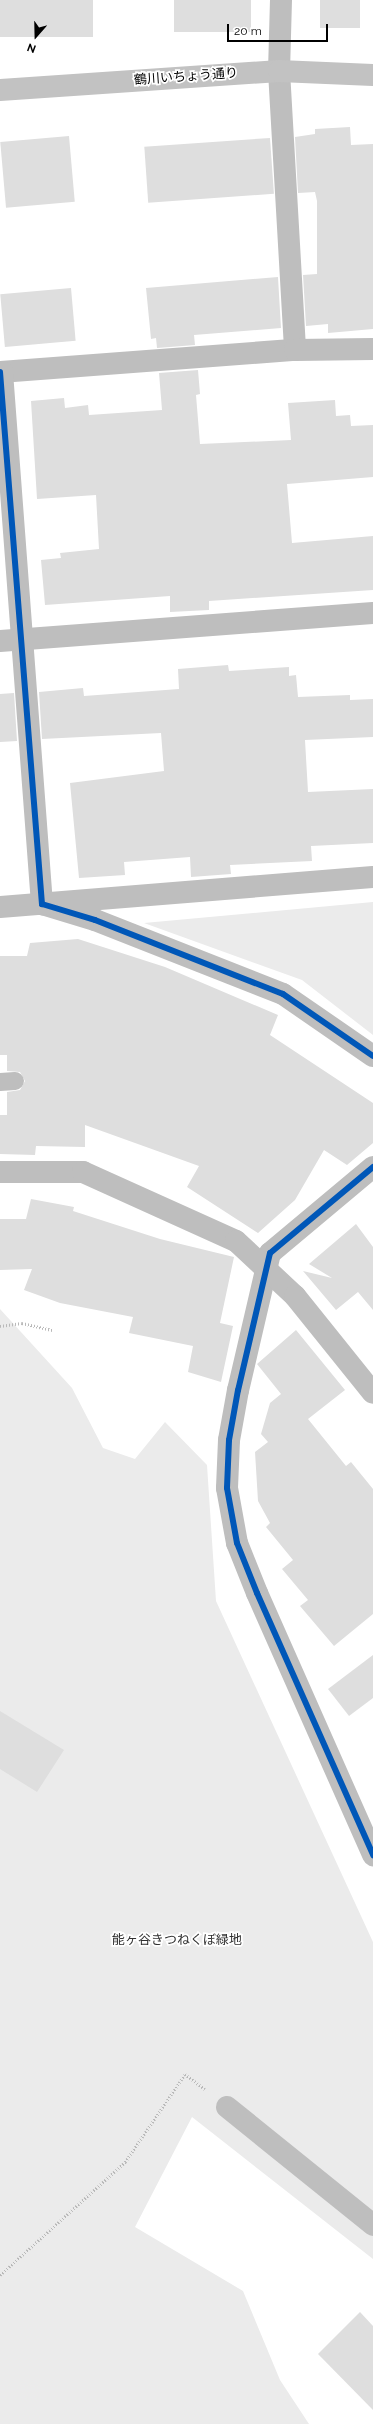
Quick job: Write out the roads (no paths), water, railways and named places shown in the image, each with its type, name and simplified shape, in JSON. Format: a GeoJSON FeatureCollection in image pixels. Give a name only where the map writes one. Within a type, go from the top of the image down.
{"type":"FeatureCollection","features":[{"type":"Feature","properties":{"kind":"street"},"geometry":{"type":"LineString","coordinates":[[281,0],[279,71],[295,350]]}},
{"type":"Feature","properties":{"kind":"street","name":"鶴川いちょう通り"},"geometry":{"type":"LineString","coordinates":[[0,90],[279,71],[373,75]]}},
{"type":"Feature","properties":{"kind":"street"},"geometry":{"type":"LineString","coordinates":[[42,904],[10,641],[1,372],[295,350],[373,349]]}},
{"type":"Feature","properties":{"kind":"street"},"geometry":{"type":"LineString","coordinates":[[10,641],[373,613]]}},
{"type":"Feature","properties":{"kind":"street"},"geometry":{"type":"LineString","coordinates":[[0,907],[373,876]]}},
{"type":"Feature","properties":{"kind":"street"},"geometry":{"type":"LineString","coordinates":[[42,904],[95,920],[283,994],[373,1056]]}},
{"type":"Feature","properties":{"kind":"street"},"geometry":{"type":"LineString","coordinates":[[373,1167],[270,1253],[264,1267],[229,1440],[227,1488],[237,1543],[257,1593],[373,1855]]}},
{"type":"Feature","properties":{"kind":"street"},"geometry":{"type":"LineString","coordinates":[[0,1172],[83,1172],[236,1240],[295,1296],[373,1394]]}},
{"type":"Feature","properties":{"kind":"street"},"geometry":{"type":"LineString","coordinates":[[227,2107],[373,2225]]}},
{"type":"Feature","properties":{"kind":"park label","name":"能ヶ谷きつねくぼ緑地"},"geometry":{"type":"Point","coordinates":[177,1940]}}]}
